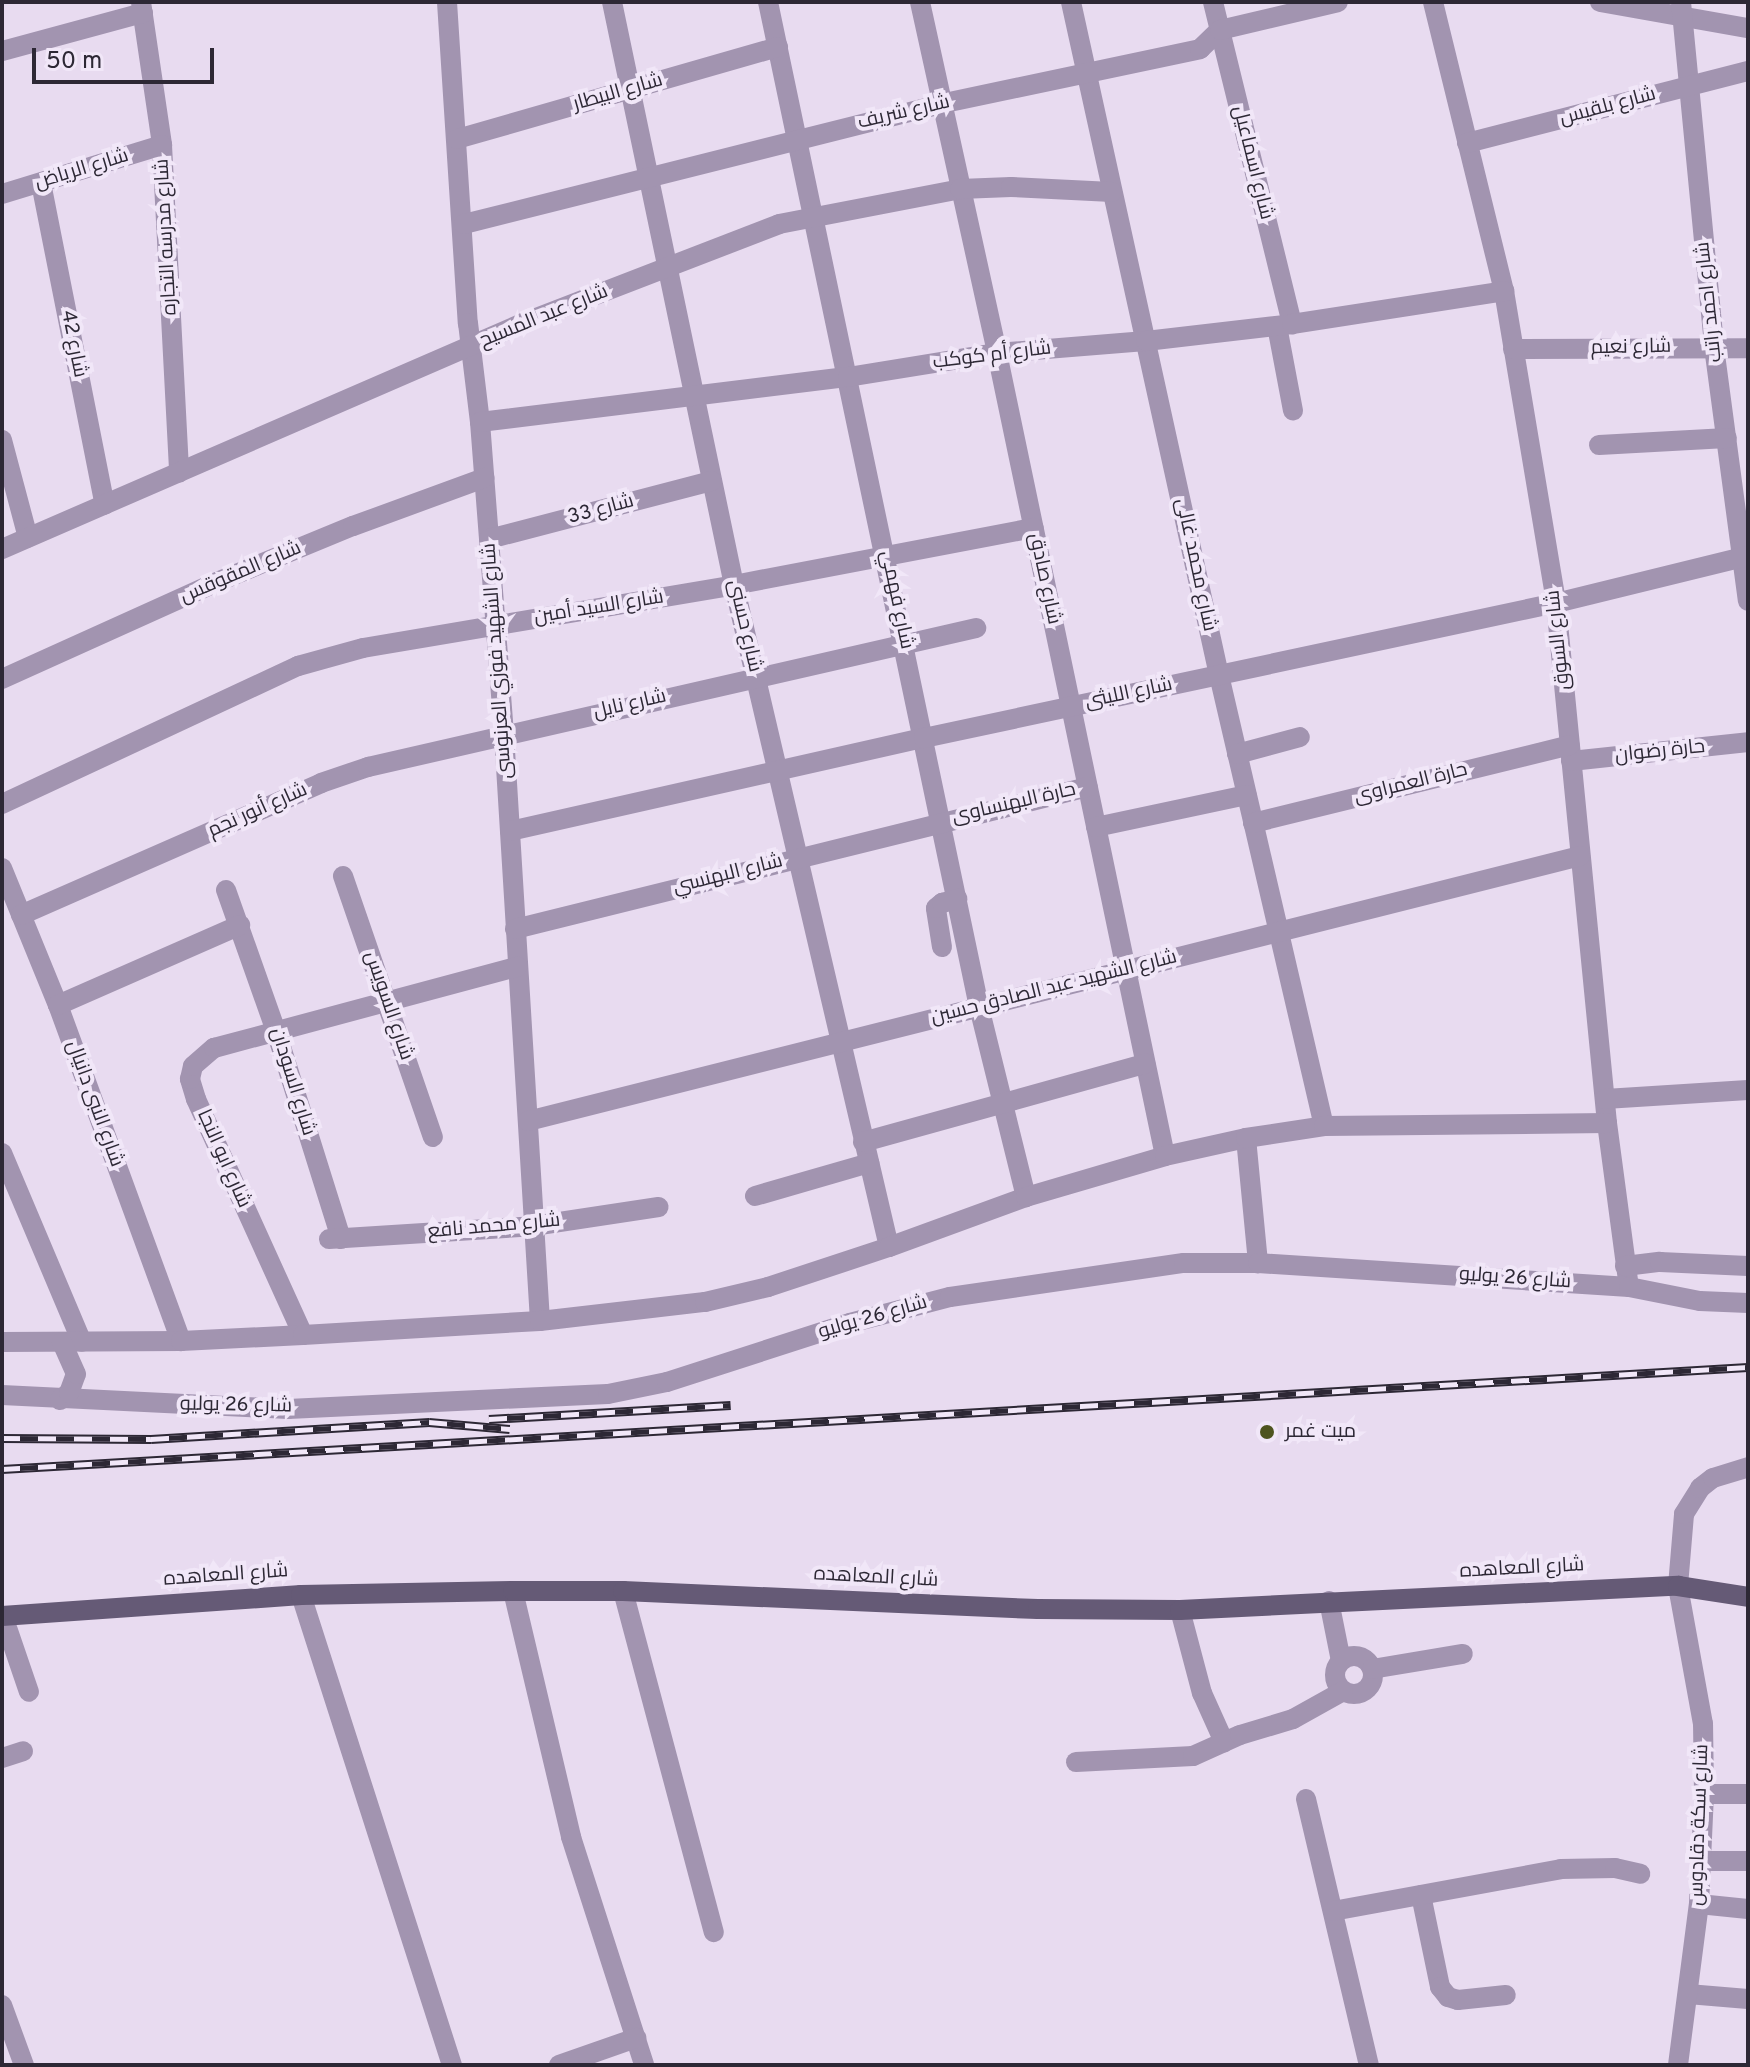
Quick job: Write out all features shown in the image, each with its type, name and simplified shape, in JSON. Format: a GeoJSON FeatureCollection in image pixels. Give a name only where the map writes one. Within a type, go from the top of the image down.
{"type":"FeatureCollection","features":[{"type":"Feature","properties":{"kind":"main road","name":"شارع المعاهده"},"geometry":{"type":"LineString","coordinates":[[2,1616],[301,1595],[513,1591],[623,1591],[1038,1609],[1180,1610],[1678,1586],[1748,1597]]}},
{"type":"Feature","properties":{"kind":"street","name":"شارع الشهيد فوزي العرنوسى"},"geometry":{"type":"LineString","coordinates":[[447,2],[471,347],[480,422],[504,734],[540,1321]]}},
{"type":"Feature","properties":{"kind":"street","name":"شارع حسنى"},"geometry":{"type":"LineString","coordinates":[[612,2],[734,585],[889,1247]]}},
{"type":"Feature","properties":{"kind":"street","name":"شارع فهمي"},"geometry":{"type":"LineString","coordinates":[[768,2],[887,556],[979,1007],[1026,1197]]}},
{"type":"Feature","properties":{"kind":"street","name":"شارع صادق"},"geometry":{"type":"LineString","coordinates":[[920,2],[997,353],[1165,1156]]}},
{"type":"Feature","properties":{"kind":"street","name":"شارع محمد غالى"},"geometry":{"type":"LineString","coordinates":[[1071,2],[1219,675],[1324,1126]]}},
{"type":"Feature","properties":{"kind":"street","name":"شارع اسماعيل"},"geometry":{"type":"LineString","coordinates":[[1213,2],[1284,325],[1293,411]]}},
{"type":"Feature","properties":{"kind":"street","name":"شارع شريف"},"geometry":{"type":"LineString","coordinates":[[464,224],[797,138],[1200,49],[1220,30],[1338,2]]}},
{"type":"Feature","properties":{"kind":"street","name":"شارع السوق"},"geometry":{"type":"LineString","coordinates":[[1433,2],[1504,291],[1556,603],[1607,1123],[1627,1276]]}},
{"type":"Feature","properties":{"kind":"street"},"geometry":{"type":"LineString","coordinates":[[1600,2],[1682,10],[1748,28]]}},
{"type":"Feature","properties":{"kind":"street"},"geometry":{"type":"LineString","coordinates":[[2,51],[142,8]]}},
{"type":"Feature","properties":{"kind":"street","name":"شارع مدرسه التجاره"},"geometry":{"type":"LineString","coordinates":[[142,8],[162,145],[179,473]]}},
{"type":"Feature","properties":{"kind":"street","name":"شارع احمد راتب"},"geometry":{"type":"LineString","coordinates":[[1682,10],[1714,347],[1746,556],[1748,601]]}},
{"type":"Feature","properties":{"kind":"street","name":"شارع البيطار"},"geometry":{"type":"LineString","coordinates":[[457,139],[778,47]]}},
{"type":"Feature","properties":{"kind":"street","name":"شارع بلقيس"},"geometry":{"type":"LineString","coordinates":[[1467,143],[1748,71]]}},
{"type":"Feature","properties":{"kind":"street","name":"شارع الرياض"},"geometry":{"type":"LineString","coordinates":[[2,194],[162,145]]}},
{"type":"Feature","properties":{"kind":"street","name":"شارع 42"},"geometry":{"type":"LineString","coordinates":[[41,183],[105,505]]}},
{"type":"Feature","properties":{"kind":"street","name":"شارع عبد المسيح"},"geometry":{"type":"LineString","coordinates":[[2,549],[471,347],[779,224],[960,189],[1011,187],[1112,192]]}},
{"type":"Feature","properties":{"kind":"street","name":"شارع أم كوكب"},"geometry":{"type":"LineString","coordinates":[[480,422],[848,377],[997,353],[1146,341],[1284,325],[1504,291]]}},
{"type":"Feature","properties":{"kind":"street","name":"شارع نعيم"},"geometry":{"type":"LineString","coordinates":[[1513,349],[1748,348]]}},
{"type":"Feature","properties":{"kind":"street"},"geometry":{"type":"LineString","coordinates":[[1599,445],[1727,438]]}},
{"type":"Feature","properties":{"kind":"street"},"geometry":{"type":"LineString","coordinates":[[2,440],[28,538]]}},
{"type":"Feature","properties":{"kind":"street","name":"شارع المقوقس"},"geometry":{"type":"LineString","coordinates":[[2,679],[212,584],[353,526],[484,478]]}},
{"type":"Feature","properties":{"kind":"street","name":"شارع 33"},"geometry":{"type":"LineString","coordinates":[[489,539],[712,481]]}},
{"type":"Feature","properties":{"kind":"street","name":"شارع السيد أمين"},"geometry":{"type":"LineString","coordinates":[[2,804],[298,666],[363,648],[734,585],[1034,528]]}},
{"type":"Feature","properties":{"kind":"street","name":"شارع الليثى"},"geometry":{"type":"LineString","coordinates":[[510,831],[924,738],[1556,603],[1746,556]]}},
{"type":"Feature","properties":{"kind":"street","name":"شارع نايل"},"geometry":{"type":"LineString","coordinates":[[504,734],[976,628]]}},
{"type":"Feature","properties":{"kind":"street","name":"شارع أنور نجم"},"geometry":{"type":"LineString","coordinates":[[21,915],[321,783],[368,767],[504,734]]}},
{"type":"Feature","properties":{"kind":"street"},"geometry":{"type":"LineString","coordinates":[[1237,754],[1300,737]]}},
{"type":"Feature","properties":{"kind":"street","name":"حارة رضوان"},"geometry":{"type":"LineString","coordinates":[[1570,753],[1748,742]]}},
{"type":"Feature","properties":{"kind":"street","name":"حارة العمراوى"},"geometry":{"type":"LineString","coordinates":[[1253,823],[1570,753]]}},
{"type":"Feature","properties":{"kind":"street","name":"حارة البهنساوى"},"geometry":{"type":"LineString","coordinates":[[941,821],[1088,787]]}},
{"type":"Feature","properties":{"kind":"street"},"geometry":{"type":"LineString","coordinates":[[1096,827],[1247,795]]}},
{"type":"Feature","properties":{"kind":"street","name":"شارع البهنسي"},"geometry":{"type":"LineString","coordinates":[[515,929],[941,821]]}},
{"type":"Feature","properties":{"kind":"street","name":"شارع الشهيد عبد الصادق حسين"},"geometry":{"type":"LineString","coordinates":[[528,1121],[1580,856]]}},
{"type":"Feature","properties":{"kind":"street","name":"شارع النبى دانيال"},"geometry":{"type":"LineString","coordinates":[[2,868],[58,1005],[181,1341]]}},
{"type":"Feature","properties":{"kind":"street","name":"شارع السويس"},"geometry":{"type":"LineString","coordinates":[[343,876],[433,1137]]}},
{"type":"Feature","properties":{"kind":"street","name":"شارع السودان"},"geometry":{"type":"LineString","coordinates":[[226,890],[276,1031],[335,1239]]}},
{"type":"Feature","properties":{"kind":"street"},"geometry":{"type":"LineString","coordinates":[[942,947],[936,908],[957,899]]}},
{"type":"Feature","properties":{"kind":"street"},"geometry":{"type":"LineString","coordinates":[[58,1005],[240,925]]}},
{"type":"Feature","properties":{"kind":"street","name":"شارع ابو النجا"},"geometry":{"type":"LineString","coordinates":[[303,1335],[196,1099],[190,1079],[199,1057],[214,1048],[517,967]]}},
{"type":"Feature","properties":{"kind":"street"},"geometry":{"type":"LineString","coordinates":[[863,1142],[1000,1101],[1145,1064]]}},
{"type":"Feature","properties":{"kind":"street"},"geometry":{"type":"LineString","coordinates":[[1605,1099],[1748,1090]]}},
{"type":"Feature","properties":{"kind":"street"},"geometry":{"type":"LineString","coordinates":[[2,1342],[181,1341],[303,1335],[540,1321],[705,1302],[768,1287],[1026,1197],[1165,1156],[1246,1138],[1324,1126],[1607,1123]]}},
{"type":"Feature","properties":{"kind":"street"},"geometry":{"type":"LineString","coordinates":[[1246,1138],[1258,1263]]}},
{"type":"Feature","properties":{"kind":"street"},"geometry":{"type":"LineString","coordinates":[[2,1153],[72,1342],[76,1374],[69,1393],[60,1400]]}},
{"type":"Feature","properties":{"kind":"street"},"geometry":{"type":"LineString","coordinates":[[755,1196],[869,1163]]}},
{"type":"Feature","properties":{"kind":"street","name":"شارع محمد نافع"},"geometry":{"type":"LineString","coordinates":[[335,1239],[533,1226],[659,1207]]}},
{"type":"Feature","properties":{"kind":"street","name":"شارع 26 يوليو"},"geometry":{"type":"LineString","coordinates":[[1627,1276],[1660,1262],[1748,1266]]}},
{"type":"Feature","properties":{"kind":"street","name":"شارع 26 يوليو"},"geometry":{"type":"LineString","coordinates":[[2,1395],[288,1409],[608,1394],[667,1382],[850,1323],[950,1297],[1184,1263],[1627,1276],[1700,1301],[1748,1303]]}},
{"type":"Feature","properties":{"kind":"street","name":"شارع سكة دقادوس"},"geometry":{"type":"LineString","coordinates":[[1678,2065],[1699,1904],[1704,1794],[1703,1724],[1678,1586],[1684,1514],[1691,1500],[1713,1478],[1748,1467]]}},
{"type":"Feature","properties":{"kind":"street"},"geometry":{"type":"LineString","coordinates":[[513,1591],[571,1837],[644,2065]]}},
{"type":"Feature","properties":{"kind":"street"},"geometry":{"type":"LineString","coordinates":[[623,1591],[714,1932]]}},
{"type":"Feature","properties":{"kind":"street"},"geometry":{"type":"LineString","coordinates":[[301,1595],[452,2065]]}},
{"type":"Feature","properties":{"kind":"street"},"geometry":{"type":"LineString","coordinates":[[1329,1601],[1341,1661],[1335,1676],[1343,1691],[1365,1690],[1373,1677],[1372,1669],[1362,1657],[1347,1657],[1341,1661]]}},
{"type":"Feature","properties":{"kind":"street"},"geometry":{"type":"LineString","coordinates":[[1180,1610],[1202,1693],[1224,1742]]}},
{"type":"Feature","properties":{"kind":"street"},"geometry":{"type":"LineString","coordinates":[[2,1616],[29,1692]]}},
{"type":"Feature","properties":{"kind":"street"},"geometry":{"type":"LineString","coordinates":[[1372,1669],[1463,1654]]}},
{"type":"Feature","properties":{"kind":"street"},"geometry":{"type":"LineString","coordinates":[[1076,1762],[1178,1759],[1302,1715],[1343,1691]]}},
{"type":"Feature","properties":{"kind":"street"},"geometry":{"type":"LineString","coordinates":[[2,1758],[23,1751]]}},
{"type":"Feature","properties":{"kind":"street"},"geometry":{"type":"LineString","coordinates":[[1704,1794],[1748,1794]]}},
{"type":"Feature","properties":{"kind":"street"},"geometry":{"type":"LineString","coordinates":[[1306,1799],[1369,2065]]}},
{"type":"Feature","properties":{"kind":"street"},"geometry":{"type":"LineString","coordinates":[[1703,1861],[1748,1861]]}},
{"type":"Feature","properties":{"kind":"street"},"geometry":{"type":"LineString","coordinates":[[1333,1911],[1575,1868],[1615,1868],[1640,1874]]}},
{"type":"Feature","properties":{"kind":"street"},"geometry":{"type":"LineString","coordinates":[[1421,1895],[1440,1987],[1448,1997],[1458,2000],[1506,1995]]}},
{"type":"Feature","properties":{"kind":"street"},"geometry":{"type":"LineString","coordinates":[[1699,1904],[1748,1909]]}},
{"type":"Feature","properties":{"kind":"street"},"geometry":{"type":"LineString","coordinates":[[1688,1994],[1748,1999]]}},
{"type":"Feature","properties":{"kind":"street"},"geometry":{"type":"LineString","coordinates":[[2,2005],[24,2065]]}},
{"type":"Feature","properties":{"kind":"street"},"geometry":{"type":"LineString","coordinates":[[559,2065],[636,2038]]}},
{"type":"Feature","properties":{"kind":"railway"},"geometry":{"type":"LineString","coordinates":[[2,1469],[1748,1367]]}},
{"type":"Feature","properties":{"kind":"railway"},"geometry":{"type":"LineString","coordinates":[[489,1419],[731,1405]]}},
{"type":"Feature","properties":{"kind":"railway"},"geometry":{"type":"LineString","coordinates":[[2,1438],[151,1439],[429,1422],[510,1429]]}},
{"type":"Feature","properties":{"kind":"place","name":"ميت غمر"},"geometry":{"type":"Point","coordinates":[1267,1432]}}]}
